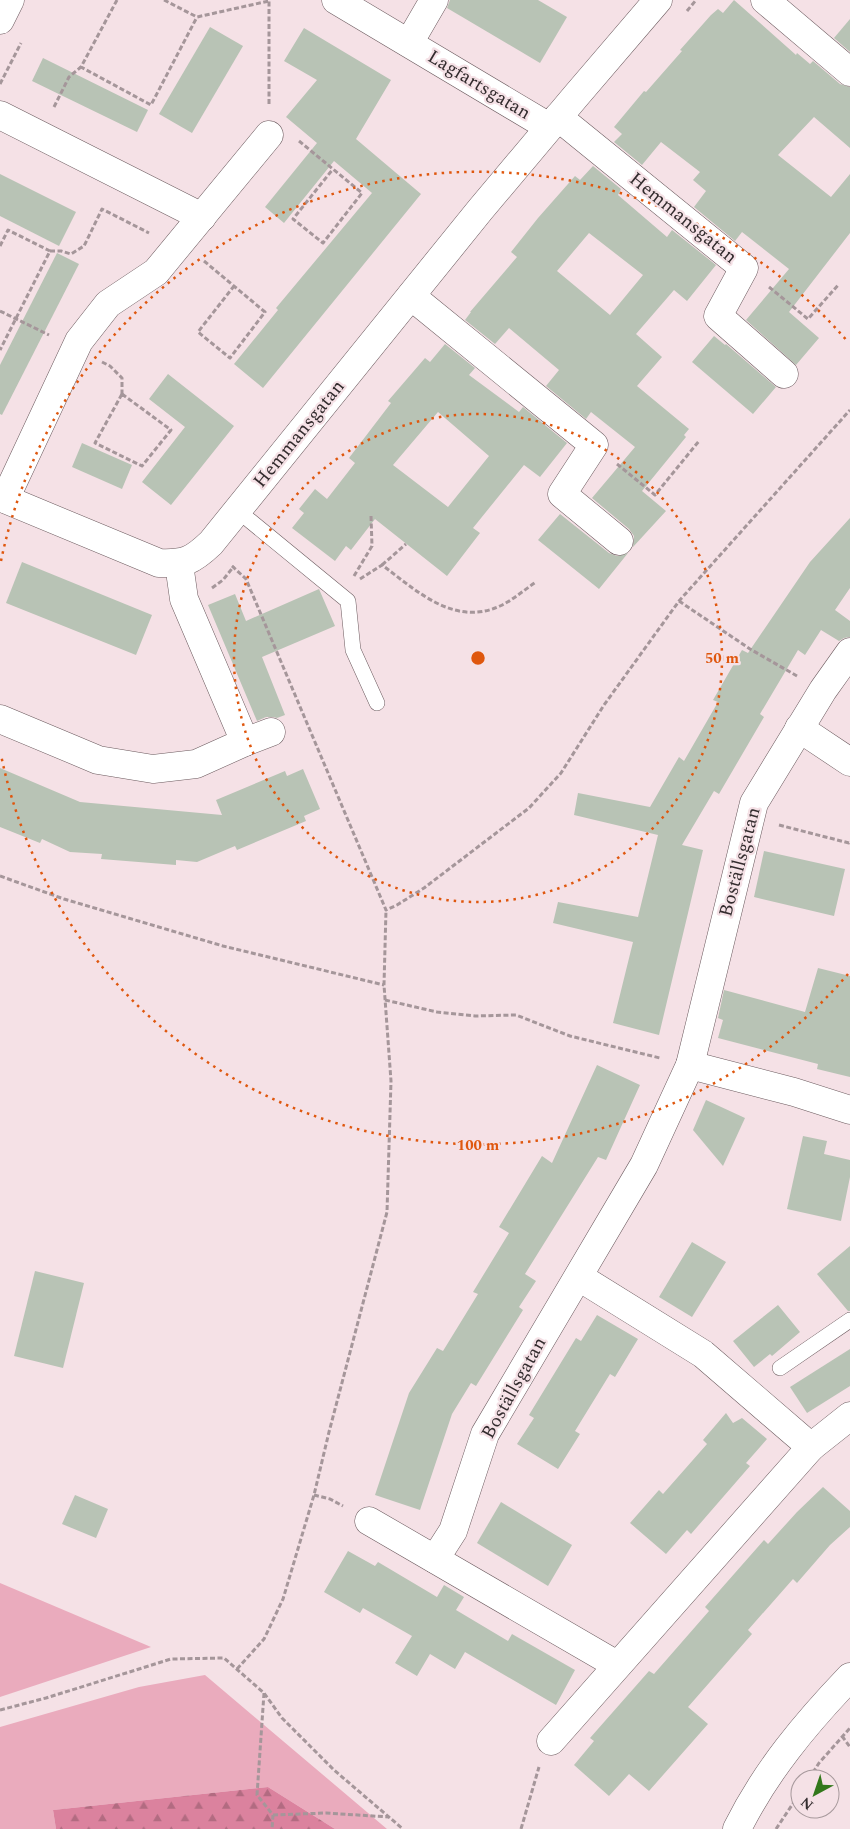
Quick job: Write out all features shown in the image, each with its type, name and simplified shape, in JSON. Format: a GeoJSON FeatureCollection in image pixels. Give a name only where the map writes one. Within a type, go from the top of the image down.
{"type":"FeatureCollection","features":[{"type":"Feature","properties":{"kind":"street"},"geometry":{"type":"LineString","coordinates":[[0,20],[10,0]]}},
{"type":"Feature","properties":{"kind":"street","name":"Lagfartsgatan"},"geometry":{"type":"LineString","coordinates":[[336,0],[554,122]]}},
{"type":"Feature","properties":{"kind":"street","name":"Lagfartsgatan"},"geometry":{"type":"LineString","coordinates":[[409,42],[434,0]]}},
{"type":"Feature","properties":{"kind":"street","name":"Hemmansgatan"},"geometry":{"type":"LineString","coordinates":[[179,564],[196,557],[211,543],[554,122],[658,0]]}},
{"type":"Feature","properties":{"kind":"street"},"geometry":{"type":"LineString","coordinates":[[765,0],[850,72]]}},
{"type":"Feature","properties":{"kind":"street"},"geometry":{"type":"LineString","coordinates":[[0,115],[202,216]]}},
{"type":"Feature","properties":{"kind":"street","name":"Hemmansgatan"},"geometry":{"type":"LineString","coordinates":[[554,122],[744,268],[718,316],[784,374]]}},
{"type":"Feature","properties":{"kind":"street"},"geometry":{"type":"LineString","coordinates":[[245,742],[184,599],[179,564],[159,562],[2,498],[79,341],[108,304],[156,272],[269,135]]}},
{"type":"Feature","properties":{"kind":"street"},"geometry":{"type":"LineString","coordinates":[[412,296],[594,445],[562,494],[619,541]]}},
{"type":"Feature","properties":{"kind":"street","name":"Boställsgatan"},"geometry":{"type":"LineString","coordinates":[[435,1559],[452,1531],[485,1434],[644,1165],[690,1065],[754,803],[823,690],[850,652]]}},
{"type":"Feature","properties":{"kind":"street"},"geometry":{"type":"LineString","coordinates":[[0,719],[98,760],[153,769],[196,764],[271,732]]}},
{"type":"Feature","properties":{"kind":"street"},"geometry":{"type":"LineString","coordinates":[[799,728],[850,762]]}},
{"type":"Feature","properties":{"kind":"street"},"geometry":{"type":"LineString","coordinates":[[690,1065],[794,1092],[850,1110]]}},
{"type":"Feature","properties":{"kind":"street"},"geometry":{"type":"LineString","coordinates":[[579,1277],[703,1354],[811,1448]]}},
{"type":"Feature","properties":{"kind":"street"},"geometry":{"type":"LineString","coordinates":[[551,1741],[811,1448],[850,1416]]}},
{"type":"Feature","properties":{"kind":"street"},"geometry":{"type":"LineString","coordinates":[[370,1521],[617,1665]]}},
{"type":"Feature","properties":{"kind":"street"},"geometry":{"type":"LineString","coordinates":[[737,1829],[777,1763],[815,1714],[850,1677]]}},
{"type":"Feature","properties":{"kind":"lane"},"geometry":{"type":"LineString","coordinates":[[237,510],[348,601],[353,650],[377,703]]}},
{"type":"Feature","properties":{"kind":"lane"},"geometry":{"type":"LineString","coordinates":[[780,1368],[850,1320]]}},
{"type":"Feature","properties":{"kind":"path"},"geometry":{"type":"LineString","coordinates":[[40,136],[69,77],[80,67],[117,0]]}},
{"type":"Feature","properties":{"kind":"path"},"geometry":{"type":"LineString","coordinates":[[164,0],[198,17],[269,0],[269,135]]}},
{"type":"Feature","properties":{"kind":"path"},"geometry":{"type":"LineString","coordinates":[[80,67],[151,105],[198,17]]}},
{"type":"Feature","properties":{"kind":"path"},"geometry":{"type":"LineString","coordinates":[[297,140],[333,169],[362,193],[323,243],[292,219],[333,169]]}},
{"type":"Feature","properties":{"kind":"path"},"geometry":{"type":"LineString","coordinates":[[0,246],[8,230],[50,252],[0,350]]}},
{"type":"Feature","properties":{"kind":"path"},"geometry":{"type":"LineString","coordinates":[[744,268],[808,319],[839,284]]}},
{"type":"Feature","properties":{"kind":"path"},"geometry":{"type":"LineString","coordinates":[[122,394],[171,430],[142,466],[95,443],[122,394]]}},
{"type":"Feature","properties":{"kind":"path"},"geometry":{"type":"LineString","coordinates":[[386,910],[424,888],[529,808],[561,773],[604,705],[679,601],[850,410]]}},
{"type":"Feature","properties":{"kind":"path"},"geometry":{"type":"LineString","coordinates":[[594,445],[654,495],[699,441]]}},
{"type":"Feature","properties":{"kind":"path"},"geometry":{"type":"LineString","coordinates":[[370,516],[372,546],[351,581],[382,565],[406,544]]}},
{"type":"Feature","properties":{"kind":"path"},"geometry":{"type":"LineString","coordinates":[[211,543],[246,579],[386,910],[384,985],[391,1081],[387,1212],[314,1495],[283,1599],[264,1639],[237,1669]]}},
{"type":"Feature","properties":{"kind":"path"},"geometry":{"type":"LineString","coordinates":[[382,565],[432,602],[452,609],[479,613],[501,606],[536,582]]}},
{"type":"Feature","properties":{"kind":"path"},"geometry":{"type":"LineString","coordinates":[[679,601],[750,649],[823,690]]}},
{"type":"Feature","properties":{"kind":"path"},"geometry":{"type":"LineString","coordinates":[[749,818],[850,842]]}},
{"type":"Feature","properties":{"kind":"path"},"geometry":{"type":"LineString","coordinates":[[0,876],[64,899],[223,946],[384,985]]}},
{"type":"Feature","properties":{"kind":"path"},"geometry":{"type":"LineString","coordinates":[[385,1000],[437,1012],[475,1016],[516,1016],[570,1036],[690,1065]]}},
{"type":"Feature","properties":{"kind":"path"},"geometry":{"type":"LineString","coordinates":[[0,1710],[46,1698],[170,1659],[224,1658],[264,1693],[282,1718],[334,1770],[403,1829]]}},
{"type":"Feature","properties":{"kind":"path"},"geometry":{"type":"LineString","coordinates":[[264,1693],[257,1795],[273,1815],[272,1829]]}},
{"type":"Feature","properties":{"kind":"path"},"geometry":{"type":"LineString","coordinates":[[816,1769],[850,1728]]}},
{"type":"Feature","properties":{"kind":"path"},"geometry":{"type":"LineString","coordinates":[[842,1736],[850,1747]]}},
{"type":"Feature","properties":{"kind":"path"},"geometry":{"type":"LineString","coordinates":[[521,1829],[541,1760],[551,1741]]}},
{"type":"Feature","properties":{"kind":"path"},"geometry":{"type":"LineString","coordinates":[[776,1829],[790,1808]]}},
{"type":"Feature","properties":{"kind":"path"},"geometry":{"type":"LineString","coordinates":[[273,1815],[326,1813],[390,1817]]}},
{"type":"Feature","properties":{"kind":"shaded area"},"geometry":{"type":"Polygon","coordinates":[[[0,1583],[151,1647],[0,1697],[0,1583]]]}},
{"type":"Feature","properties":{"kind":"shaded area"},"geometry":{"type":"Polygon","coordinates":[[[205,1675],[387,1829],[335,1829],[268,1787],[53,1810],[56,1829],[0,1829],[0,1727],[139,1687],[205,1675]]]}},
{"type":"Feature","properties":{"kind":"green space"},"geometry":{"type":"Polygon","coordinates":[[[268,1787],[335,1829],[56,1829],[53,1810],[268,1787]]]}},
{"type":"Feature","properties":{"kind":"building"},"geometry":{"type":"Polygon","coordinates":[[[450,0],[538,0],[567,17],[540,63],[447,8],[450,0]]]}},
{"type":"Feature","properties":{"kind":"building"},"geometry":{"type":"Polygon","coordinates":[[[734,0],[796,55],[797,53],[810,64],[813,61],[840,84],[850,87],[850,148],[814,117],[778,155],[831,197],[850,174],[850,233],[789,312],[819,338],[796,365],[746,320],[789,269],[742,232],[735,241],[694,207],[706,191],[693,180],[700,172],[661,142],[642,165],[614,142],[622,134],[614,127],[644,91],[646,92],[711,15],[718,9],[723,13],[734,0]]]}},
{"type":"Feature","properties":{"kind":"building"},"geometry":{"type":"Polygon","coordinates":[[[850,19],[850,52],[834,38],[850,19]]]}},
{"type":"Feature","properties":{"kind":"building"},"geometry":{"type":"Polygon","coordinates":[[[210,27],[243,46],[192,133],[159,114],[210,27]]]}},
{"type":"Feature","properties":{"kind":"building"},"geometry":{"type":"Polygon","coordinates":[[[304,28],[391,80],[356,139],[421,194],[263,388],[234,364],[278,310],[276,308],[372,193],[334,161],[284,223],[265,207],[317,143],[286,117],[317,80],[284,61],[304,28]]]}},
{"type":"Feature","properties":{"kind":"building"},"geometry":{"type":"Polygon","coordinates":[[[43,58],[148,110],[137,132],[32,81],[43,58]]]}},
{"type":"Feature","properties":{"kind":"building"},"geometry":{"type":"Polygon","coordinates":[[[593,166],[621,189],[618,195],[667,237],[672,230],[716,265],[687,301],[674,290],[636,334],[662,357],[637,386],[689,429],[684,435],[686,437],[642,491],[666,511],[633,547],[634,536],[629,529],[592,498],[635,447],[591,412],[586,419],[546,386],[559,370],[509,328],[495,344],[465,320],[517,257],[511,252],[538,218],[575,176],[580,180],[593,166]],[[589,233],[557,271],[610,315],[643,275],[589,233]]]}},
{"type":"Feature","properties":{"kind":"building"},"geometry":{"type":"Polygon","coordinates":[[[0,174],[76,212],[59,246],[0,216],[0,174]]]}},
{"type":"Feature","properties":{"kind":"building"},"geometry":{"type":"Polygon","coordinates":[[[57,253],[79,264],[2,415],[0,414],[0,365],[57,253]]]}},
{"type":"Feature","properties":{"kind":"building"},"geometry":{"type":"Polygon","coordinates":[[[714,336],[776,387],[753,414],[692,362],[714,336]]]}},
{"type":"Feature","properties":{"kind":"building"},"geometry":{"type":"Polygon","coordinates":[[[445,344],[475,368],[469,375],[519,412],[523,407],[567,443],[540,477],[524,465],[473,528],[480,533],[447,576],[375,519],[351,550],[346,546],[335,561],[292,528],[304,513],[299,509],[315,489],[327,499],[355,463],[349,458],[391,403],[388,401],[425,358],[430,362],[445,344]],[[438,412],[393,465],[448,507],[489,456],[438,412]]]}},
{"type":"Feature","properties":{"kind":"building"},"geometry":{"type":"Polygon","coordinates":[[[168,374],[234,426],[171,505],[142,482],[185,427],[149,399],[168,374]]]}},
{"type":"Feature","properties":{"kind":"building"},"geometry":{"type":"Polygon","coordinates":[[[82,443],[132,465],[122,489],[72,467],[82,443]]]}},
{"type":"Feature","properties":{"kind":"building"},"geometry":{"type":"Polygon","coordinates":[[[560,514],[609,553],[617,556],[628,553],[599,589],[538,540],[560,514]]]}},
{"type":"Feature","properties":{"kind":"building"},"geometry":{"type":"Polygon","coordinates":[[[850,518],[850,588],[835,610],[850,621],[850,637],[839,641],[821,630],[805,655],[798,650],[760,714],[764,717],[719,794],[714,791],[682,845],[703,850],[659,1035],[613,1023],[633,942],[553,923],[558,902],[638,917],[658,835],[574,815],[578,793],[650,807],[679,757],[684,761],[718,702],[713,700],[742,650],[748,653],[810,562],[850,518]]]}},
{"type":"Feature","properties":{"kind":"building"},"geometry":{"type":"Polygon","coordinates":[[[22,562],[152,615],[136,655],[6,603],[22,562]]]}},
{"type":"Feature","properties":{"kind":"building"},"geometry":{"type":"Polygon","coordinates":[[[319,589],[335,626],[262,657],[285,715],[277,718],[266,717],[257,721],[208,605],[235,594],[246,621],[319,589]]]}},
{"type":"Feature","properties":{"kind":"building"},"geometry":{"type":"Polygon","coordinates":[[[0,768],[80,802],[222,815],[216,800],[285,771],[287,776],[303,769],[320,809],[304,816],[306,821],[237,850],[235,846],[197,862],[176,860],[176,865],[101,859],[102,854],[70,852],[42,839],[40,843],[0,827],[0,768]]]}},
{"type":"Feature","properties":{"kind":"building"},"geometry":{"type":"Polygon","coordinates":[[[764,851],[845,869],[834,916],[754,897],[764,851]]]}},
{"type":"Feature","properties":{"kind":"building"},"geometry":{"type":"Polygon","coordinates":[[[818,968],[850,976],[850,1077],[817,1069],[818,1064],[718,1038],[723,1020],[718,1018],[724,990],[805,1012],[818,968]]]}},
{"type":"Feature","properties":{"kind":"building"},"geometry":{"type":"Polygon","coordinates":[[[597,1065],[640,1085],[606,1160],[598,1157],[525,1274],[536,1281],[519,1307],[523,1310],[476,1386],[471,1383],[452,1414],[420,1510],[375,1495],[409,1393],[437,1348],[443,1351],[478,1294],[473,1292],[509,1233],[499,1227],[542,1156],[552,1163],[597,1065]]]}},
{"type":"Feature","properties":{"kind":"building"},"geometry":{"type":"Polygon","coordinates":[[[706,1100],[745,1118],[723,1166],[693,1130],[706,1100]]]}},
{"type":"Feature","properties":{"kind":"building"},"geometry":{"type":"Polygon","coordinates":[[[803,1136],[827,1141],[824,1154],[850,1160],[850,1177],[841,1221],[787,1209],[803,1136]]]}},
{"type":"Feature","properties":{"kind":"building"},"geometry":{"type":"Polygon","coordinates":[[[692,1242],[726,1262],[692,1317],[659,1297],[692,1242]]]}},
{"type":"Feature","properties":{"kind":"building"},"geometry":{"type":"Polygon","coordinates":[[[850,1246],[850,1311],[848,1311],[817,1274],[850,1246]]]}},
{"type":"Feature","properties":{"kind":"building"},"geometry":{"type":"Polygon","coordinates":[[[35,1271],[84,1283],[63,1368],[14,1356],[35,1271]]]}},
{"type":"Feature","properties":{"kind":"building"},"geometry":{"type":"Polygon","coordinates":[[[778,1305],[800,1332],[772,1356],[770,1354],[754,1367],[733,1341],[778,1305]]]}},
{"type":"Feature","properties":{"kind":"building"},"geometry":{"type":"Polygon","coordinates":[[[597,1315],[638,1339],[615,1377],[610,1374],[575,1431],[580,1434],[558,1469],[517,1444],[534,1418],[529,1415],[576,1338],[581,1341],[597,1315]]]}},
{"type":"Feature","properties":{"kind":"building"},"geometry":{"type":"Polygon","coordinates":[[[850,1349],[850,1386],[807,1413],[790,1387],[850,1349]]]}},
{"type":"Feature","properties":{"kind":"building"},"geometry":{"type":"Polygon","coordinates":[[[726,1413],[733,1423],[742,1418],[767,1439],[746,1463],[750,1466],[691,1534],[687,1530],[666,1554],[630,1523],[659,1490],[663,1494],[707,1444],[703,1440],[726,1413]]]}},
{"type":"Feature","properties":{"kind":"building"},"geometry":{"type":"Polygon","coordinates":[[[823,1487],[850,1511],[850,1527],[830,1545],[797,1583],[793,1579],[748,1630],[752,1634],[688,1707],[708,1724],[649,1791],[629,1774],[609,1796],[574,1765],[594,1741],[590,1738],[649,1671],[654,1674],[709,1611],[705,1607],[764,1540],[768,1544],[823,1487]]]}},
{"type":"Feature","properties":{"kind":"building"},"geometry":{"type":"Polygon","coordinates":[[[75,1495],[108,1509],[96,1538],[62,1524],[75,1495]]]}},
{"type":"Feature","properties":{"kind":"building"},"geometry":{"type":"Polygon","coordinates":[[[501,1502],[572,1545],[548,1586],[477,1543],[501,1502]]]}},
{"type":"Feature","properties":{"kind":"building"},"geometry":{"type":"Polygon","coordinates":[[[348,1551],[375,1566],[378,1562],[437,1597],[444,1585],[464,1597],[456,1610],[508,1641],[512,1634],[575,1670],[556,1705],[465,1652],[455,1669],[430,1654],[417,1676],[395,1663],[412,1636],[363,1608],[360,1613],[324,1592],[348,1551]]]}}]}
